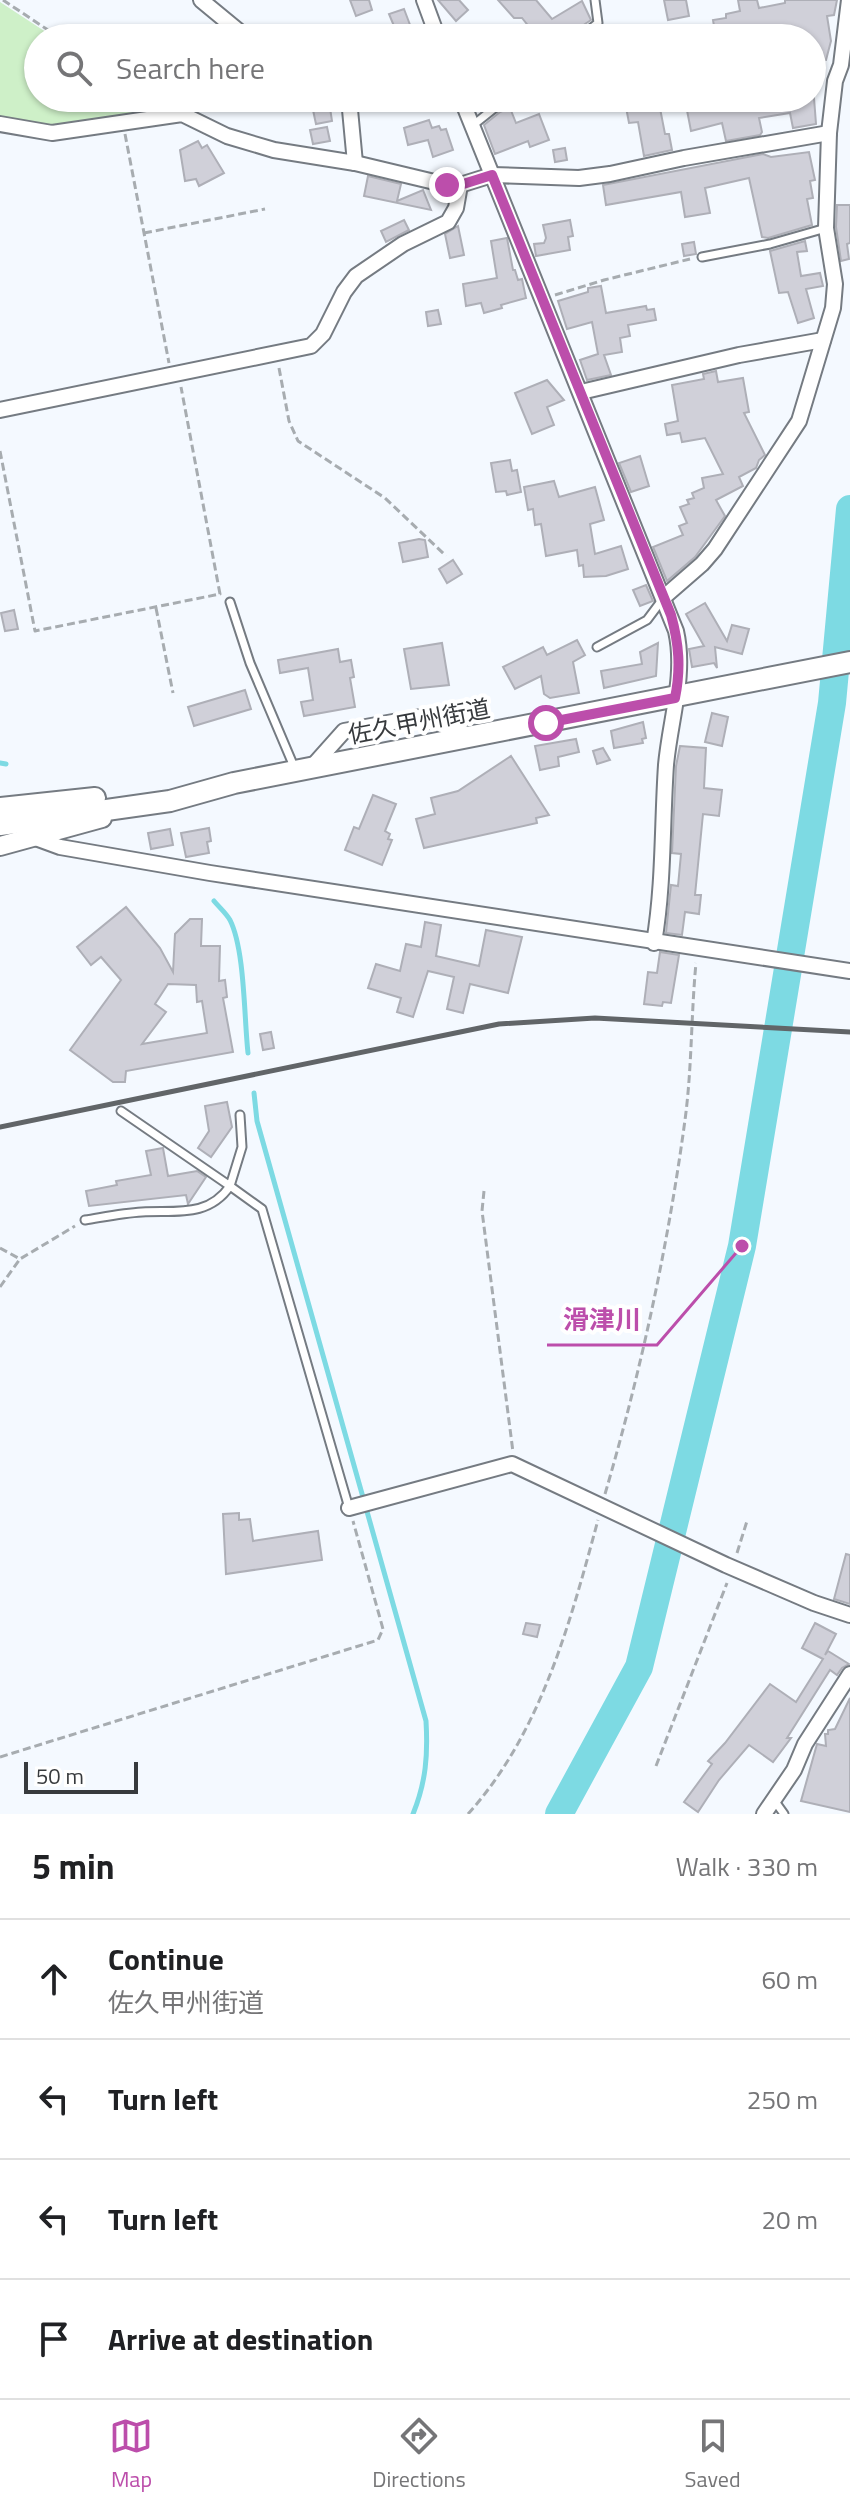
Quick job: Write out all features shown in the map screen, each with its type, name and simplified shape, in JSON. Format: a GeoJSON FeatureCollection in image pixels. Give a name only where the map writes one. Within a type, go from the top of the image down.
{"type":"FeatureCollection","features":[{"type":"Feature","properties":{"kind":"main road","name":"佐久甲州街道"},"geometry":{"type":"LineString","coordinates":[[2,821],[170,801],[234,783],[850,662]]}},
{"type":"Feature","properties":{"kind":"main road","name":"佐久甲州街道"},"geometry":{"type":"LineString","coordinates":[[2,821],[58,802],[234,783]]}},
{"type":"Feature","properties":{"kind":"street"},"geometry":{"type":"LineString","coordinates":[[201,0],[230,24]]}},
{"type":"Feature","properties":{"kind":"street"},"geometry":{"type":"LineString","coordinates":[[424,0],[433,24]]}},
{"type":"Feature","properties":{"kind":"street"},"geometry":{"type":"LineString","coordinates":[[664,597],[715,549],[799,421],[836,294],[826,228],[829,133],[849,0]]}},
{"type":"Feature","properties":{"kind":"street"},"geometry":{"type":"LineString","coordinates":[[350,112],[355,163]]}},
{"type":"Feature","properties":{"kind":"street"},"geometry":{"type":"LineString","coordinates":[[466,112],[664,597],[679,647],[680,673],[667,763],[659,915],[654,943]]}},
{"type":"Feature","properties":{"kind":"street"},"geometry":{"type":"LineString","coordinates":[[0,124],[52,133],[182,114],[227,136],[274,150],[355,163],[447,185],[460,185],[492,175],[579,178],[610,174],[829,133]]}},
{"type":"Feature","properties":{"kind":"street"},"geometry":{"type":"LineString","coordinates":[[0,410],[311,346],[317,342],[356,276],[403,244],[448,222],[456,208],[460,185]]}},
{"type":"Feature","properties":{"kind":"street"},"geometry":{"type":"LineString","coordinates":[[581,392],[739,355],[823,340]]}},
{"type":"Feature","properties":{"kind":"street"},"geometry":{"type":"LineString","coordinates":[[303,769],[344,731],[420,717],[474,736]]}},
{"type":"Feature","properties":{"kind":"street"},"geometry":{"type":"LineString","coordinates":[[0,846],[170,801]]}},
{"type":"Feature","properties":{"kind":"street"},"geometry":{"type":"LineString","coordinates":[[30,836],[60,847],[130,860],[654,943],[847,968]]}},
{"type":"Feature","properties":{"kind":"street"},"geometry":{"type":"LineString","coordinates":[[353,1507],[512,1464],[729,1567],[850,1615]]}},
{"type":"Feature","properties":{"kind":"street"},"geometry":{"type":"LineString","coordinates":[[764,1814],[794,1770],[805,1744],[850,1674]]}},
{"type":"Feature","properties":{"kind":"lane"},"geometry":{"type":"LineString","coordinates":[[595,0],[597,24]]}},
{"type":"Feature","properties":{"kind":"lane"},"geometry":{"type":"LineString","coordinates":[[472,126],[490,112]]}},
{"type":"Feature","properties":{"kind":"lane"},"geometry":{"type":"LineString","coordinates":[[702,257],[770,244],[826,228]]}},
{"type":"Feature","properties":{"kind":"lane"},"geometry":{"type":"LineString","coordinates":[[597,647],[647,620],[664,597]]}},
{"type":"Feature","properties":{"kind":"lane"},"geometry":{"type":"LineString","coordinates":[[230,602],[250,663],[303,769]]}},
{"type":"Feature","properties":{"kind":"lane"},"geometry":{"type":"LineString","coordinates":[[121,1111],[262,1209],[353,1507]]}},
{"type":"Feature","properties":{"kind":"lane"},"geometry":{"type":"LineString","coordinates":[[85,1220],[143,1212],[185,1213],[223,1197],[230,1186],[242,1147],[240,1115]]}},
{"type":"Feature","properties":{"kind":"lane"},"geometry":{"type":"LineString","coordinates":[[774,1799],[784,1814]]}},
{"type":"Feature","properties":{"kind":"path"},"geometry":{"type":"LineString","coordinates":[[3,0],[39,24]]}},
{"type":"Feature","properties":{"kind":"path"},"geometry":{"type":"LineString","coordinates":[[0,451],[35,631],[220,594],[122,122]]}},
{"type":"Feature","properties":{"kind":"path"},"geometry":{"type":"LineString","coordinates":[[144,233],[265,209]]}},
{"type":"Feature","properties":{"kind":"path"},"geometry":{"type":"LineString","coordinates":[[543,299],[604,280],[702,257]]}},
{"type":"Feature","properties":{"kind":"path"},"geometry":{"type":"LineString","coordinates":[[277,354],[289,421],[298,441],[385,498],[446,556]]}},
{"type":"Feature","properties":{"kind":"path"},"geometry":{"type":"LineString","coordinates":[[156,608],[173,693]]}},
{"type":"Feature","properties":{"kind":"path"},"geometry":{"type":"LineString","coordinates":[[468,1814],[509,1759],[545,1688],[603,1509],[655,1299],[686,1118],[700,949]]}},
{"type":"Feature","properties":{"kind":"path"},"geometry":{"type":"LineString","coordinates":[[484,1191],[482,1211],[513,1451],[512,1464]]}},
{"type":"Feature","properties":{"kind":"path"},"geometry":{"type":"LineString","coordinates":[[0,1287],[20,1259],[85,1220]]}},
{"type":"Feature","properties":{"kind":"path"},"geometry":{"type":"LineString","coordinates":[[0,1248],[20,1259]]}},
{"type":"Feature","properties":{"kind":"path"},"geometry":{"type":"LineString","coordinates":[[0,1757],[378,1640],[383,1629],[353,1507]]}},
{"type":"Feature","properties":{"kind":"path"},"geometry":{"type":"LineString","coordinates":[[656,1766],[747,1521]]}},
{"type":"Feature","properties":{"kind":"green space"},"geometry":{"type":"Polygon","coordinates":[[[0,2],[34,24],[24,24],[24,112],[150,112],[53,128],[0,121],[0,2]]]}},
{"type":"Feature","properties":{"kind":"building"},"geometry":{"type":"Polygon","coordinates":[[[350,0],[369,0],[372,10],[356,16],[350,0]]]}},
{"type":"Feature","properties":{"kind":"building"},"geometry":{"type":"Polygon","coordinates":[[[438,0],[459,0],[468,10],[456,21],[438,0]]]}},
{"type":"Feature","properties":{"kind":"building"},"geometry":{"type":"Polygon","coordinates":[[[498,0],[536,0],[552,19],[582,1],[591,20],[585,24],[527,24],[522,18],[514,18],[498,0]]]}},
{"type":"Feature","properties":{"kind":"building"},"geometry":{"type":"Polygon","coordinates":[[[664,0],[686,0],[689,16],[668,20],[664,0]]]}},
{"type":"Feature","properties":{"kind":"building"},"geometry":{"type":"Polygon","coordinates":[[[738,0],[757,0],[759,8],[785,3],[785,0],[837,0],[834,15],[827,16],[831,41],[826,60],[826,24],[714,24],[713,20],[740,11],[738,0]]]}},
{"type":"Feature","properties":{"kind":"building"},"geometry":{"type":"Polygon","coordinates":[[[404,9],[410,24],[393,24],[389,14],[404,9]]]}},
{"type":"Feature","properties":{"kind":"building"},"geometry":{"type":"Polygon","coordinates":[[[313,112],[331,112],[332,121],[316,124],[313,112]]]}},
{"type":"Feature","properties":{"kind":"building"},"geometry":{"type":"Polygon","coordinates":[[[500,112],[512,112],[516,123],[539,114],[549,140],[530,147],[528,141],[495,154],[484,125],[500,112]]]}},
{"type":"Feature","properties":{"kind":"building"},"geometry":{"type":"Polygon","coordinates":[[[627,112],[661,112],[672,150],[644,156],[638,122],[629,123],[627,112]]]}},
{"type":"Feature","properties":{"kind":"building"},"geometry":{"type":"Polygon","coordinates":[[[687,112],[815,112],[816,124],[793,128],[790,113],[759,118],[760,135],[726,141],[722,123],[691,131],[687,112]]]}},
{"type":"Feature","properties":{"kind":"building"},"geometry":{"type":"Polygon","coordinates":[[[429,120],[432,128],[439,126],[441,130],[446,129],[453,150],[433,157],[428,140],[408,145],[404,128],[429,120]]]}},
{"type":"Feature","properties":{"kind":"building"},"geometry":{"type":"Polygon","coordinates":[[[327,127],[330,141],[313,144],[310,130],[327,127]]]}},
{"type":"Feature","properties":{"kind":"building"},"geometry":{"type":"Polygon","coordinates":[[[198,141],[202,148],[207,145],[224,173],[199,186],[196,179],[185,181],[180,150],[198,141]]]}},
{"type":"Feature","properties":{"kind":"building"},"geometry":{"type":"Polygon","coordinates":[[[565,148],[567,160],[555,162],[553,150],[565,148]]]}},
{"type":"Feature","properties":{"kind":"building"},"geometry":{"type":"Polygon","coordinates":[[[809,152],[815,180],[810,181],[813,198],[807,199],[812,225],[768,238],[762,237],[749,178],[705,188],[710,213],[685,217],[681,192],[606,205],[603,185],[763,154],[771,157],[809,152]]]}},
{"type":"Feature","properties":{"kind":"building"},"geometry":{"type":"Polygon","coordinates":[[[368,176],[401,184],[397,201],[423,190],[431,210],[364,196],[368,176]]]}},
{"type":"Feature","properties":{"kind":"building"},"geometry":{"type":"Polygon","coordinates":[[[837,205],[850,205],[849,259],[841,261],[836,227],[837,205]]]}},
{"type":"Feature","properties":{"kind":"building"},"geometry":{"type":"Polygon","coordinates":[[[404,220],[409,230],[386,242],[381,231],[404,220]]]}},
{"type":"Feature","properties":{"kind":"building"},"geometry":{"type":"Polygon","coordinates":[[[570,220],[573,236],[568,237],[570,250],[536,256],[534,244],[544,243],[546,238],[543,225],[570,220]]]}},
{"type":"Feature","properties":{"kind":"building"},"geometry":{"type":"Polygon","coordinates":[[[458,226],[464,255],[450,258],[445,234],[458,226]]]}},
{"type":"Feature","properties":{"kind":"building"},"geometry":{"type":"Polygon","coordinates":[[[507,238],[513,270],[518,280],[522,279],[526,298],[484,313],[481,303],[466,306],[463,284],[497,278],[491,241],[507,238]]]}},
{"type":"Feature","properties":{"kind":"building"},"geometry":{"type":"Polygon","coordinates":[[[805,241],[807,251],[797,252],[801,276],[820,273],[823,286],[806,289],[814,318],[798,323],[788,292],[779,293],[770,251],[805,241]]]}},
{"type":"Feature","properties":{"kind":"building"},"geometry":{"type":"Polygon","coordinates":[[[694,242],[696,254],[684,256],[682,244],[694,242]]]}},
{"type":"Feature","properties":{"kind":"building"},"geometry":{"type":"Polygon","coordinates":[[[601,286],[606,313],[646,306],[647,310],[654,309],[656,320],[628,325],[630,336],[620,338],[622,352],[604,355],[611,375],[587,380],[580,360],[598,354],[592,322],[567,329],[558,301],[601,286]]]}},
{"type":"Feature","properties":{"kind":"building"},"geometry":{"type":"Polygon","coordinates":[[[438,310],[441,324],[428,326],[426,312],[438,310]]]}},
{"type":"Feature","properties":{"kind":"building"},"geometry":{"type":"Polygon","coordinates":[[[716,371],[718,382],[743,378],[749,412],[744,413],[765,455],[756,468],[739,477],[743,486],[716,500],[725,516],[695,557],[667,581],[653,547],[683,535],[679,526],[687,523],[680,507],[689,504],[687,500],[694,498],[692,493],[704,488],[702,478],[723,474],[705,438],[682,442],[680,433],[667,435],[665,424],[678,421],[672,385],[704,379],[703,374],[716,371]]]}},
{"type":"Feature","properties":{"kind":"building"},"geometry":{"type":"Polygon","coordinates":[[[547,380],[564,400],[547,407],[554,425],[532,434],[515,393],[547,380]]]}},
{"type":"Feature","properties":{"kind":"building"},"geometry":{"type":"Polygon","coordinates":[[[640,456],[649,486],[631,492],[619,463],[640,456]]]}},
{"type":"Feature","properties":{"kind":"building"},"geometry":{"type":"Polygon","coordinates":[[[510,460],[512,471],[517,470],[521,492],[507,495],[506,491],[496,492],[491,463],[510,460]]]}},
{"type":"Feature","properties":{"kind":"building"},"geometry":{"type":"Polygon","coordinates":[[[554,481],[559,497],[595,487],[604,520],[590,524],[595,554],[621,546],[628,569],[606,576],[584,577],[577,550],[546,556],[541,524],[535,525],[533,509],[528,510],[524,487],[554,481]]]}},
{"type":"Feature","properties":{"kind":"building"},"geometry":{"type":"Polygon","coordinates":[[[425,540],[428,557],[403,562],[399,543],[425,540]]]}},
{"type":"Feature","properties":{"kind":"building"},"geometry":{"type":"Polygon","coordinates":[[[453,560],[462,574],[447,583],[439,569],[453,560]]]}},
{"type":"Feature","properties":{"kind":"building"},"geometry":{"type":"Polygon","coordinates":[[[646,585],[653,601],[640,606],[633,590],[646,585]]]}},
{"type":"Feature","properties":{"kind":"building"},"geometry":{"type":"Polygon","coordinates":[[[705,603],[727,641],[732,625],[749,629],[742,654],[715,647],[717,668],[714,663],[692,667],[689,649],[704,646],[686,614],[705,603]]]}},
{"type":"Feature","properties":{"kind":"building"},"geometry":{"type":"Polygon","coordinates":[[[14,610],[18,629],[5,631],[1,613],[14,610]]]}},
{"type":"Feature","properties":{"kind":"building"},"geometry":{"type":"Polygon","coordinates":[[[577,640],[585,655],[573,662],[579,693],[550,698],[544,694],[541,676],[515,689],[503,667],[543,647],[547,655],[577,640]]]}},
{"type":"Feature","properties":{"kind":"building"},"geometry":{"type":"Polygon","coordinates":[[[442,643],[449,685],[411,689],[404,649],[442,643]]]}},
{"type":"Feature","properties":{"kind":"building"},"geometry":{"type":"Polygon","coordinates":[[[658,643],[656,676],[604,688],[601,671],[642,664],[640,652],[658,643]]]}},
{"type":"Feature","properties":{"kind":"building"},"geometry":{"type":"Polygon","coordinates":[[[338,649],[340,662],[351,660],[354,677],[350,678],[355,707],[304,716],[301,702],[313,700],[308,668],[280,673],[278,660],[338,649]]]}},
{"type":"Feature","properties":{"kind":"building"},"geometry":{"type":"Polygon","coordinates":[[[245,690],[251,709],[194,726],[188,707],[245,690]]]}},
{"type":"Feature","properties":{"kind":"building"},"geometry":{"type":"Polygon","coordinates":[[[712,713],[728,717],[722,746],[705,742],[712,713]]]}},
{"type":"Feature","properties":{"kind":"building"},"geometry":{"type":"Polygon","coordinates":[[[643,722],[646,738],[642,739],[643,743],[614,748],[611,731],[643,722]]]}},
{"type":"Feature","properties":{"kind":"building"},"geometry":{"type":"Polygon","coordinates":[[[576,739],[579,752],[558,757],[559,766],[540,770],[535,746],[576,739]]]}},
{"type":"Feature","properties":{"kind":"building"},"geometry":{"type":"Polygon","coordinates":[[[680,746],[706,748],[704,788],[722,790],[719,816],[703,814],[695,895],[701,895],[699,914],[685,912],[682,935],[666,933],[671,885],[678,886],[681,854],[672,853],[676,766],[680,746]]]}},
{"type":"Feature","properties":{"kind":"building"},"geometry":{"type":"Polygon","coordinates":[[[603,748],[610,760],[597,764],[593,751],[603,748]]]}},
{"type":"Feature","properties":{"kind":"building"},"geometry":{"type":"Polygon","coordinates":[[[511,756],[549,815],[536,818],[537,823],[424,848],[416,819],[435,814],[431,798],[458,791],[511,756]]]}},
{"type":"Feature","properties":{"kind":"building"},"geometry":{"type":"Polygon","coordinates":[[[373,795],[396,804],[385,831],[390,834],[388,839],[392,840],[382,865],[345,850],[354,827],[359,829],[373,795]]]}},
{"type":"Feature","properties":{"kind":"building"},"geometry":{"type":"Polygon","coordinates":[[[209,828],[209,853],[186,857],[181,833],[209,828]]]}},
{"type":"Feature","properties":{"kind":"building"},"geometry":{"type":"Polygon","coordinates":[[[170,829],[173,845],[151,849],[148,833],[170,829]]]}},
{"type":"Feature","properties":{"kind":"building"},"geometry":{"type":"Polygon","coordinates":[[[126,907],[160,948],[173,972],[175,934],[190,919],[202,919],[201,946],[220,946],[219,981],[225,980],[227,997],[223,998],[233,1052],[126,1071],[125,1082],[113,1082],[70,1050],[121,980],[101,957],[91,965],[77,947],[126,907]],[[168,984],[155,1004],[166,1012],[142,1044],[207,1033],[202,1001],[197,1002],[196,985],[168,984]]]}},
{"type":"Feature","properties":{"kind":"building"},"geometry":{"type":"Polygon","coordinates":[[[425,922],[441,925],[436,956],[479,966],[486,930],[522,937],[508,993],[470,984],[463,1013],[447,1009],[454,977],[428,971],[413,1017],[397,1012],[401,998],[368,988],[376,964],[400,971],[406,944],[421,947],[425,922]]]}},
{"type":"Feature","properties":{"kind":"building"},"geometry":{"type":"Polygon","coordinates":[[[660,952],[679,955],[671,1003],[663,1002],[662,1006],[644,1004],[648,972],[657,973],[660,952]]]}},
{"type":"Feature","properties":{"kind":"building"},"geometry":{"type":"Polygon","coordinates":[[[271,1032],[274,1048],[263,1050],[260,1034],[271,1032]]]}},
{"type":"Feature","properties":{"kind":"building"},"geometry":{"type":"Polygon","coordinates":[[[227,1102],[232,1127],[211,1157],[198,1148],[209,1131],[205,1106],[227,1102]]]}},
{"type":"Feature","properties":{"kind":"building"},"geometry":{"type":"Polygon","coordinates":[[[163,1148],[168,1176],[197,1171],[206,1177],[188,1204],[186,1195],[89,1206],[86,1191],[117,1185],[116,1181],[151,1175],[146,1151],[163,1148]]]}},
{"type":"Feature","properties":{"kind":"building"},"geometry":{"type":"Polygon","coordinates":[[[239,1513],[239,1520],[250,1519],[253,1541],[318,1531],[322,1560],[226,1574],[223,1514],[239,1513]]]}},
{"type":"Feature","properties":{"kind":"building"},"geometry":{"type":"Polygon","coordinates":[[[846,1554],[850,1555],[850,1604],[834,1599],[846,1554]]]}},
{"type":"Feature","properties":{"kind":"building"},"geometry":{"type":"Polygon","coordinates":[[[526,1623],[540,1625],[537,1637],[523,1634],[526,1623]]]}},
{"type":"Feature","properties":{"kind":"building"},"geometry":{"type":"Polygon","coordinates":[[[815,1623],[836,1634],[825,1655],[828,1651],[849,1664],[837,1675],[830,1670],[787,1738],[791,1738],[773,1762],[749,1745],[719,1780],[698,1812],[684,1802],[712,1764],[708,1761],[770,1684],[796,1702],[823,1659],[802,1648],[815,1623]]]}},
{"type":"Feature","properties":{"kind":"building"},"geometry":{"type":"Polygon","coordinates":[[[850,1698],[850,1812],[801,1801],[817,1744],[826,1746],[825,1734],[835,1729],[850,1698]]]}},
{"type":"Feature","properties":{"kind":"waterway"},"geometry":{"type":"LineString","coordinates":[[559,1814],[639,1667],[742,1246],[832,703],[850,509]]}},
{"type":"Feature","properties":{"kind":"waterway"},"geometry":{"type":"LineString","coordinates":[[0,763],[6,764]]}},
{"type":"Feature","properties":{"kind":"waterway"},"geometry":{"type":"LineString","coordinates":[[214,901],[230,920],[239,949],[248,1053]]}},
{"type":"Feature","properties":{"kind":"waterway"},"geometry":{"type":"LineString","coordinates":[[254,1093],[257,1121],[426,1721],[425,1768],[413,1814]]}},
{"type":"Feature","properties":{"kind":"railway"},"geometry":{"type":"LineString","coordinates":[[0,1127],[499,1024],[595,1018],[850,1032]]}},
{"type":"Feature","properties":{"kind":"place","name":"滑津川"},"geometry":{"type":"Point","coordinates":[742,1246]}},
{"type":"Feature","properties":{"kind":"route"},"geometry":{"type":"LineString","coordinates":[[447,185],[460,185],[492,175],[671,615],[679,647],[680,673],[675,698],[546,723]]}}]}
